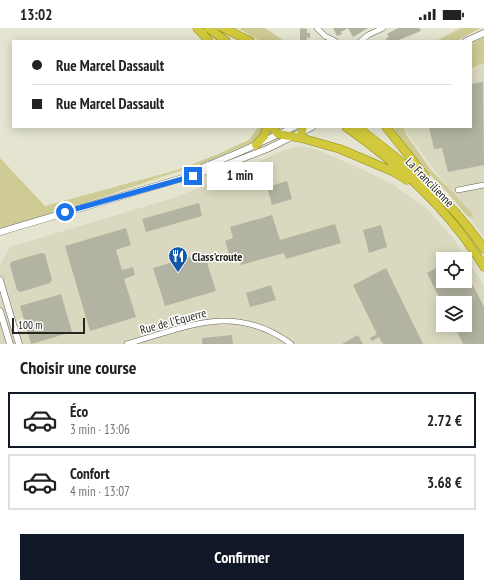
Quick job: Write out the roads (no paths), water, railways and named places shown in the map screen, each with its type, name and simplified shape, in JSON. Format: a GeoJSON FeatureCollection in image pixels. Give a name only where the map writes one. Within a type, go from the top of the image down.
{"type":"FeatureCollection","features":[{"type":"Feature","properties":{"kind":"highway"},"geometry":{"type":"LineString","coordinates":[[197,28],[208,40]]}},
{"type":"Feature","properties":{"kind":"highway"},"geometry":{"type":"LineString","coordinates":[[208,28],[225,40]]}},
{"type":"Feature","properties":{"kind":"highway"},"geometry":{"type":"LineString","coordinates":[[222,28],[239,40]]}},
{"type":"Feature","properties":{"kind":"highway"},"geometry":{"type":"LineString","coordinates":[[222,28],[248,40]]}},
{"type":"Feature","properties":{"kind":"highway"},"geometry":{"type":"LineString","coordinates":[[256,145],[264,136],[267,128]]}},
{"type":"Feature","properties":{"kind":"highway"},"geometry":{"type":"LineString","coordinates":[[273,128],[278,134],[293,137],[303,133],[392,170],[438,206]]}},
{"type":"Feature","properties":{"kind":"highway","name":"La Francilienne"},"geometry":{"type":"LineString","coordinates":[[347,128],[409,176],[438,206],[458,230],[484,267]]}},
{"type":"Feature","properties":{"kind":"highway","name":"La Francilienne"},"geometry":{"type":"LineString","coordinates":[[358,128],[400,159],[444,198],[484,249]]}},
{"type":"Feature","properties":{"kind":"highway"},"geometry":{"type":"LineString","coordinates":[[387,128],[444,198]]}},
{"type":"Feature","properties":{"kind":"street"},"geometry":{"type":"LineString","coordinates":[[317,28],[325,36],[333,40]]}},
{"type":"Feature","properties":{"kind":"street"},"geometry":{"type":"LineString","coordinates":[[361,40],[383,28]]}},
{"type":"Feature","properties":{"kind":"street"},"geometry":{"type":"LineString","coordinates":[[468,40],[484,33]]}},
{"type":"Feature","properties":{"kind":"street"},"geometry":{"type":"LineString","coordinates":[[167,182],[256,145],[292,128]]}},
{"type":"Feature","properties":{"kind":"street"},"geometry":{"type":"LineString","coordinates":[[1,232],[220,167],[293,137]]}},
{"type":"Feature","properties":{"kind":"street"},"geometry":{"type":"LineString","coordinates":[[458,190],[484,185]]}},
{"type":"Feature","properties":{"kind":"street"},"geometry":{"type":"LineString","coordinates":[[0,280],[19,344]]}},
{"type":"Feature","properties":{"kind":"street"},"geometry":{"type":"LineString","coordinates":[[0,311],[10,344]]}},
{"type":"Feature","properties":{"kind":"street","name":"Rue de l'Equerre"},"geometry":{"type":"LineString","coordinates":[[127,344],[201,322],[225,320],[263,328],[291,344]]}},
{"type":"Feature","properties":{"kind":"place","name":"Class'croute"},"geometry":{"type":"Point","coordinates":[178,273]}}]}
